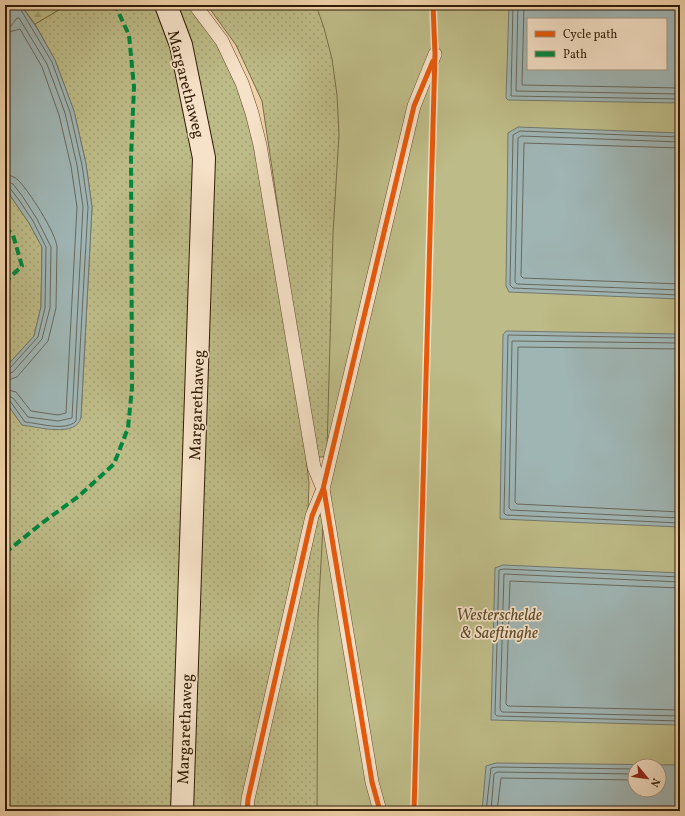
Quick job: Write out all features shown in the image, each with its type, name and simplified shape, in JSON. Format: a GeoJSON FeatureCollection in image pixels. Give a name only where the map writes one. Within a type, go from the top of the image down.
{"type":"FeatureCollection","features":[{"type":"Feature","properties":{"kind":"street","name":"Margarethaweg"},"geometry":{"type":"LineString","coordinates":[[166,5],[181,45],[204,158],[182,811]]}},
{"type":"Feature","properties":{"kind":"lane"},"geometry":{"type":"LineString","coordinates":[[196,5],[222,42],[242,83],[252,113],[260,145],[314,467],[323,489],[372,782],[380,811]]}},
{"type":"Feature","properties":{"kind":"lane"},"geometry":{"type":"LineString","coordinates":[[247,811],[248,799],[312,516],[323,489],[414,106],[435,54]]}},
{"type":"Feature","properties":{"kind":"green space"},"geometry":{"type":"Polygon","coordinates":[[[21,5],[67,5],[35,24],[21,5]]]}},
{"type":"Feature","properties":{"kind":"green space"},"geometry":{"type":"Polygon","coordinates":[[[67,5],[157,5],[166,25],[191,131],[194,185],[175,811],[5,811],[5,401],[22,425],[81,417],[92,207],[86,164],[74,111],[55,60],[35,24],[67,5]]]}},
{"type":"Feature","properties":{"kind":"green space"},"geometry":{"type":"Polygon","coordinates":[[[176,5],[189,5],[208,26],[250,112],[303,431],[309,483],[308,511],[243,811],[192,811],[211,165],[176,5]]]}},
{"type":"Feature","properties":{"kind":"green space"},"geometry":{"type":"Polygon","coordinates":[[[207,5],[427,5],[326,454],[323,457],[319,457],[314,450],[262,101],[236,45],[207,5]]]}},
{"type":"Feature","properties":{"kind":"green space","name":"Westerschelde & Saeftinghe"},"geometry":{"type":"Polygon","coordinates":[[[316,5],[680,5],[680,811],[317,811],[318,619],[327,450],[333,233],[339,135],[337,95],[332,59],[316,5]]]}},
{"type":"Feature","properties":{"kind":"green space"},"geometry":{"type":"Polygon","coordinates":[[[5,188],[29,223],[42,247],[41,307],[34,336],[5,368],[5,188]]]}},
{"type":"Feature","properties":{"kind":"green space"},"geometry":{"type":"Polygon","coordinates":[[[318,516],[322,516],[370,811],[253,811],[255,790],[318,516]]]}},
{"type":"Feature","properties":{"kind":"water"},"geometry":{"type":"Polygon","coordinates":[[[9,5],[21,5],[38,30],[55,60],[74,111],[86,164],[92,207],[81,417],[78,423],[65,429],[56,430],[22,425],[5,401],[5,368],[34,336],[41,307],[42,247],[29,223],[5,188],[5,19],[7,18],[9,5]]]}},
{"type":"Feature","properties":{"kind":"water"},"geometry":{"type":"Polygon","coordinates":[[[509,5],[680,5],[680,103],[508,100],[506,98],[509,5]]]}},
{"type":"Feature","properties":{"kind":"water"},"geometry":{"type":"Polygon","coordinates":[[[518,127],[680,133],[680,299],[509,292],[506,286],[508,133],[518,127]]]}},
{"type":"Feature","properties":{"kind":"water"},"geometry":{"type":"Polygon","coordinates":[[[506,331],[680,334],[680,527],[500,519],[503,335],[506,331]]]}},
{"type":"Feature","properties":{"kind":"water"},"geometry":{"type":"Polygon","coordinates":[[[503,565],[680,573],[680,725],[491,720],[495,568],[503,565]]]}},
{"type":"Feature","properties":{"kind":"water"},"geometry":{"type":"Polygon","coordinates":[[[496,763],[627,764],[627,798],[667,798],[667,765],[680,765],[680,811],[482,811],[486,766],[496,763]]]}},
{"type":"Feature","properties":{"kind":"marked path"},"geometry":{"type":"LineString","coordinates":[[5,553],[79,496],[114,464],[128,428],[132,388],[131,158],[134,87],[129,35],[115,5]]}},
{"type":"Feature","properties":{"kind":"marked path"},"geometry":{"type":"LineString","coordinates":[[5,227],[13,235],[22,266],[5,282]]}},
{"type":"Feature","properties":{"kind":"cycle path"},"geometry":{"type":"LineString","coordinates":[[414,811],[435,54],[433,5]]}},
{"type":"Feature","properties":{"kind":"cycle path"},"geometry":{"type":"LineString","coordinates":[[247,811],[248,799],[312,516],[323,489],[414,106],[433,61]]}},
{"type":"Feature","properties":{"kind":"cycle path"},"geometry":{"type":"LineString","coordinates":[[324,490],[372,782],[380,811]]}}]}
